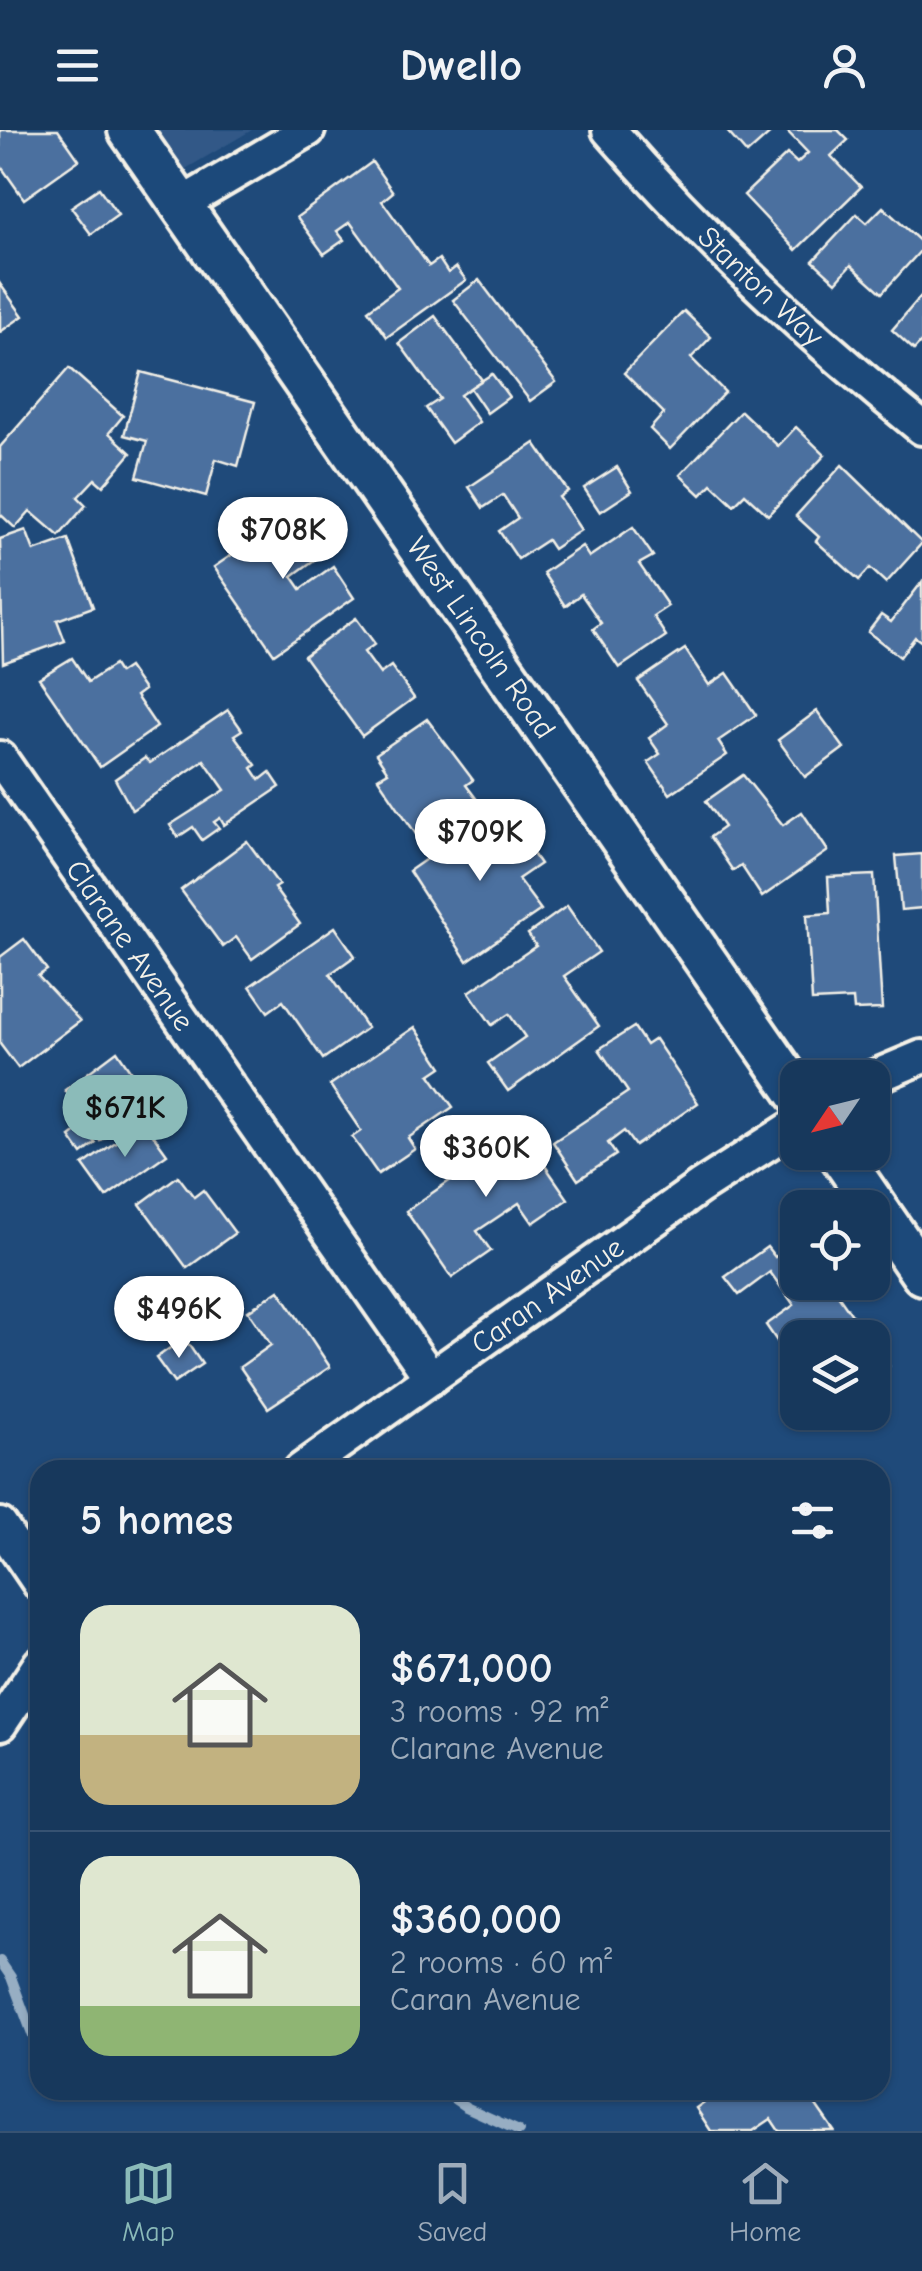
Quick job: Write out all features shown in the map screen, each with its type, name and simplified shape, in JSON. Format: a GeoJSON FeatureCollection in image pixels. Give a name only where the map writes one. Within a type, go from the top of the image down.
{"type":"FeatureCollection","features":[{"type":"Feature","properties":{"kind":"street","name":"West Lincoln Road"},"geometry":{"type":"LineString","coordinates":[[129,130],[780,1068]]}},
{"type":"Feature","properties":{"kind":"street"},"geometry":{"type":"LineString","coordinates":[[180,205],[308,130]]}},
{"type":"Feature","properties":{"kind":"street","name":"Stanton Way"},"geometry":{"type":"LineString","coordinates":[[609,130],[744,270],[844,365],[922,428]]}},
{"type":"Feature","properties":{"kind":"street","name":"Clarane Avenue"},"geometry":{"type":"LineString","coordinates":[[0,758],[432,1378]]}},
{"type":"Feature","properties":{"kind":"street"},"geometry":{"type":"LineString","coordinates":[[890,1070],[922,1057]]}},
{"type":"Feature","properties":{"kind":"street","name":"Caran Avenue"},"geometry":{"type":"LineString","coordinates":[[315,1460],[700,1187],[780,1136]]}},
{"type":"Feature","properties":{"kind":"street"},"geometry":{"type":"LineString","coordinates":[[850,1170],[922,1274]]}},
{"type":"Feature","properties":{"kind":"street"},"geometry":{"type":"LineString","coordinates":[[0,1525],[30,1569]]}},
{"type":"Feature","properties":{"kind":"street"},"geometry":{"type":"LineString","coordinates":[[0,1724],[30,1679]]}},
{"type":"Feature","properties":{"kind":"shaded area"},"geometry":{"type":"Polygon","coordinates":[[[154,130],[252,130],[182,171],[154,130]]]}},
{"type":"Feature","properties":{"kind":"building"},"geometry":{"type":"Polygon","coordinates":[[[0,130],[58,130],[79,160],[24,199],[0,165],[0,130]]]}},
{"type":"Feature","properties":{"kind":"building"},"geometry":{"type":"Polygon","coordinates":[[[726,130],[774,130],[747,154],[726,130]]]}},
{"type":"Feature","properties":{"kind":"building"},"geometry":{"type":"Polygon","coordinates":[[[786,130],[838,130],[848,140],[831,156],[861,187],[796,250],[744,195],[787,154],[797,163],[808,153],[786,130]]]}},
{"type":"Feature","properties":{"kind":"building"},"geometry":{"type":"Polygon","coordinates":[[[372,162],[393,192],[382,201],[429,266],[439,259],[448,273],[456,267],[466,280],[387,337],[368,310],[398,288],[350,222],[337,231],[344,240],[324,254],[297,217],[372,162]]]}},
{"type":"Feature","properties":{"kind":"building"},"geometry":{"type":"Polygon","coordinates":[[[99,188],[118,215],[91,234],[71,207],[99,188]]]}},
{"type":"Feature","properties":{"kind":"building"},"geometry":{"type":"Polygon","coordinates":[[[883,207],[922,243],[922,249],[882,293],[851,265],[836,282],[813,261],[857,214],[867,223],[883,207]]]}},
{"type":"Feature","properties":{"kind":"building"},"geometry":{"type":"Polygon","coordinates":[[[479,280],[556,382],[530,401],[453,300],[479,280]]]}},
{"type":"Feature","properties":{"kind":"building"},"geometry":{"type":"Polygon","coordinates":[[[0,284],[23,316],[0,332],[0,284]]]}},
{"type":"Feature","properties":{"kind":"building"},"geometry":{"type":"Polygon","coordinates":[[[922,295],[922,341],[914,350],[892,330],[922,295]]]}},
{"type":"Feature","properties":{"kind":"building"},"geometry":{"type":"Polygon","coordinates":[[[684,311],[711,337],[691,358],[725,392],[670,449],[650,429],[664,413],[624,373],[684,311]]]}},
{"type":"Feature","properties":{"kind":"building"},"geometry":{"type":"Polygon","coordinates":[[[435,316],[482,380],[460,395],[479,422],[451,443],[426,408],[440,399],[399,343],[435,316]]]}},
{"type":"Feature","properties":{"kind":"building"},"geometry":{"type":"Polygon","coordinates":[[[69,368],[123,416],[109,433],[131,453],[103,486],[95,479],[78,497],[86,505],[59,536],[30,511],[15,528],[0,514],[0,447],[69,368]]]}},
{"type":"Feature","properties":{"kind":"building"},"geometry":{"type":"Polygon","coordinates":[[[141,372],[255,402],[238,466],[216,459],[206,496],[137,477],[147,441],[124,435],[141,372]]]}},
{"type":"Feature","properties":{"kind":"building"},"geometry":{"type":"Polygon","coordinates":[[[492,374],[509,397],[487,413],[470,388],[492,374]]]}},
{"type":"Feature","properties":{"kind":"building"},"geometry":{"type":"Polygon","coordinates":[[[741,411],[778,446],[796,427],[825,455],[768,515],[745,494],[734,505],[712,484],[701,495],[680,475],[741,411]]]}},
{"type":"Feature","properties":{"kind":"building"},"geometry":{"type":"Polygon","coordinates":[[[535,443],[568,491],[559,497],[581,530],[553,549],[547,540],[518,559],[499,531],[518,518],[503,495],[483,508],[469,487],[535,443]]]}},
{"type":"Feature","properties":{"kind":"building"},"geometry":{"type":"Polygon","coordinates":[[[842,465],[922,543],[886,583],[870,568],[859,580],[816,541],[819,537],[796,516],[842,465]]]}},
{"type":"Feature","properties":{"kind":"building"},"geometry":{"type":"Polygon","coordinates":[[[617,467],[632,491],[600,512],[584,488],[617,467]]]}},
{"type":"Feature","properties":{"kind":"building"},"geometry":{"type":"Polygon","coordinates":[[[299,509],[328,550],[292,576],[301,589],[333,566],[354,598],[274,654],[214,567],[299,509]]]}},
{"type":"Feature","properties":{"kind":"building"},"geometry":{"type":"Polygon","coordinates":[[[633,527],[653,556],[639,564],[668,606],[653,616],[666,636],[619,668],[593,629],[601,623],[581,594],[565,606],[543,573],[582,546],[589,557],[633,527]]]}},
{"type":"Feature","properties":{"kind":"building"},"geometry":{"type":"Polygon","coordinates":[[[26,530],[34,551],[68,539],[93,607],[57,620],[65,641],[3,663],[0,539],[26,530]]]}},
{"type":"Feature","properties":{"kind":"building"},"geometry":{"type":"Polygon","coordinates":[[[922,582],[922,642],[915,637],[900,657],[868,632],[881,615],[891,622],[922,582]]]}},
{"type":"Feature","properties":{"kind":"building"},"geometry":{"type":"Polygon","coordinates":[[[356,618],[375,644],[364,652],[380,674],[391,666],[414,698],[362,736],[304,656],[356,618]]]}},
{"type":"Feature","properties":{"kind":"building"},"geometry":{"type":"Polygon","coordinates":[[[685,649],[709,685],[727,673],[756,715],[718,741],[727,755],[670,794],[648,762],[660,754],[649,738],[668,724],[638,681],[685,649]]]}},
{"type":"Feature","properties":{"kind":"building"},"geometry":{"type":"Polygon","coordinates":[[[72,658],[88,682],[114,665],[119,673],[128,667],[144,690],[136,696],[157,727],[100,767],[39,678],[72,658]]]}},
{"type":"Feature","properties":{"kind":"building"},"geometry":{"type":"Polygon","coordinates":[[[228,710],[242,730],[234,735],[256,765],[252,768],[260,780],[270,772],[280,787],[224,825],[220,818],[214,822],[219,828],[202,840],[193,827],[178,837],[170,825],[225,790],[204,760],[132,810],[115,779],[145,758],[150,763],[228,710]]]}},
{"type":"Feature","properties":{"kind":"building"},"geometry":{"type":"Polygon","coordinates":[[[817,711],[844,748],[805,777],[778,740],[817,711]]]}},
{"type":"Feature","properties":{"kind":"building"},"geometry":{"type":"Polygon","coordinates":[[[427,719],[473,780],[466,785],[478,801],[420,840],[378,778],[388,772],[376,754],[427,719]]]}},
{"type":"Feature","properties":{"kind":"building"},"geometry":{"type":"Polygon","coordinates":[[[743,775],[783,825],[802,812],[828,851],[762,897],[741,865],[733,871],[710,837],[724,827],[706,801],[743,775]]]}},
{"type":"Feature","properties":{"kind":"building"},"geometry":{"type":"Polygon","coordinates":[[[501,807],[540,864],[518,879],[541,910],[467,961],[409,871],[501,807]]]}},
{"type":"Feature","properties":{"kind":"building"},"geometry":{"type":"Polygon","coordinates":[[[247,841],[279,885],[274,888],[300,924],[252,959],[236,937],[223,947],[181,890],[247,841]]]}},
{"type":"Feature","properties":{"kind":"building"},"geometry":{"type":"Polygon","coordinates":[[[922,854],[922,908],[901,910],[896,856],[922,854]]]}},
{"type":"Feature","properties":{"kind":"building"},"geometry":{"type":"Polygon","coordinates":[[[874,875],[882,1009],[854,1010],[853,999],[812,1001],[807,915],[830,913],[828,877],[874,875]]]}},
{"type":"Feature","properties":{"kind":"building"},"geometry":{"type":"Polygon","coordinates":[[[567,906],[599,952],[564,976],[599,1026],[508,1091],[488,1063],[525,1037],[509,1014],[492,1025],[469,992],[536,946],[528,934],[567,906]]]}},
{"type":"Feature","properties":{"kind":"building"},"geometry":{"type":"Polygon","coordinates":[[[335,927],[355,956],[330,974],[367,1028],[323,1059],[283,1001],[268,1012],[250,986],[335,927]]]}},
{"type":"Feature","properties":{"kind":"building"},"geometry":{"type":"Polygon","coordinates":[[[24,939],[47,970],[38,976],[80,1021],[18,1068],[0,1044],[0,957],[24,939]]]}},
{"type":"Feature","properties":{"kind":"building"},"geometry":{"type":"Polygon","coordinates":[[[415,1027],[442,1067],[430,1075],[453,1107],[408,1138],[415,1149],[378,1174],[352,1137],[361,1131],[330,1085],[415,1027]]]}},
{"type":"Feature","properties":{"kind":"building"},"geometry":{"type":"Polygon","coordinates":[[[634,1027],[646,1045],[655,1039],[698,1103],[635,1146],[624,1131],[608,1143],[616,1155],[578,1180],[553,1142],[628,1092],[599,1049],[634,1027]]]}},
{"type":"Feature","properties":{"kind":"building"},"geometry":{"type":"Polygon","coordinates":[[[117,1051],[142,1088],[132,1095],[143,1111],[100,1141],[65,1090],[117,1051]]]}},
{"type":"Feature","properties":{"kind":"building"},"geometry":{"type":"Polygon","coordinates":[[[144,1122],[167,1154],[106,1197],[83,1165],[144,1122]]]}},
{"type":"Feature","properties":{"kind":"building"},"geometry":{"type":"Polygon","coordinates":[[[529,1126],[549,1155],[541,1160],[568,1199],[533,1223],[519,1203],[477,1231],[491,1251],[452,1278],[406,1211],[529,1126]]]}},
{"type":"Feature","properties":{"kind":"building"},"geometry":{"type":"Polygon","coordinates":[[[83,1127],[96,1143],[82,1154],[70,1137],[83,1127]]]}},
{"type":"Feature","properties":{"kind":"building"},"geometry":{"type":"Polygon","coordinates":[[[178,1176],[194,1197],[203,1190],[235,1233],[187,1268],[140,1204],[178,1176]]]}},
{"type":"Feature","properties":{"kind":"building"},"geometry":{"type":"Polygon","coordinates":[[[767,1247],[775,1257],[780,1254],[780,1286],[770,1272],[739,1295],[725,1277],[767,1247]]]}},
{"type":"Feature","properties":{"kind":"building"},"geometry":{"type":"Polygon","coordinates":[[[279,1290],[330,1367],[268,1408],[240,1367],[271,1345],[248,1311],[279,1290]]]}},
{"type":"Feature","properties":{"kind":"building"},"geometry":{"type":"Polygon","coordinates":[[[790,1300],[842,1300],[855,1320],[780,1320],[780,1346],[766,1325],[794,1305],[790,1300]]]}},
{"type":"Feature","properties":{"kind":"building"},"geometry":{"type":"Polygon","coordinates":[[[184,1338],[202,1364],[174,1383],[156,1358],[184,1338]]]}},
{"type":"Feature","properties":{"kind":"building"},"geometry":{"type":"Polygon","coordinates":[[[707,2100],[813,2100],[834,2131],[779,2131],[771,2119],[753,2131],[711,2131],[696,2108],[707,2100]]]}},
{"type":"Feature","properties":{"kind":"waterway"},"geometry":{"type":"LineString","coordinates":[[0,1961],[11,1977],[30,2028]]}},
{"type":"Feature","properties":{"kind":"waterway"},"geometry":{"type":"LineString","coordinates":[[456,2100],[519,2131]]}}]}
